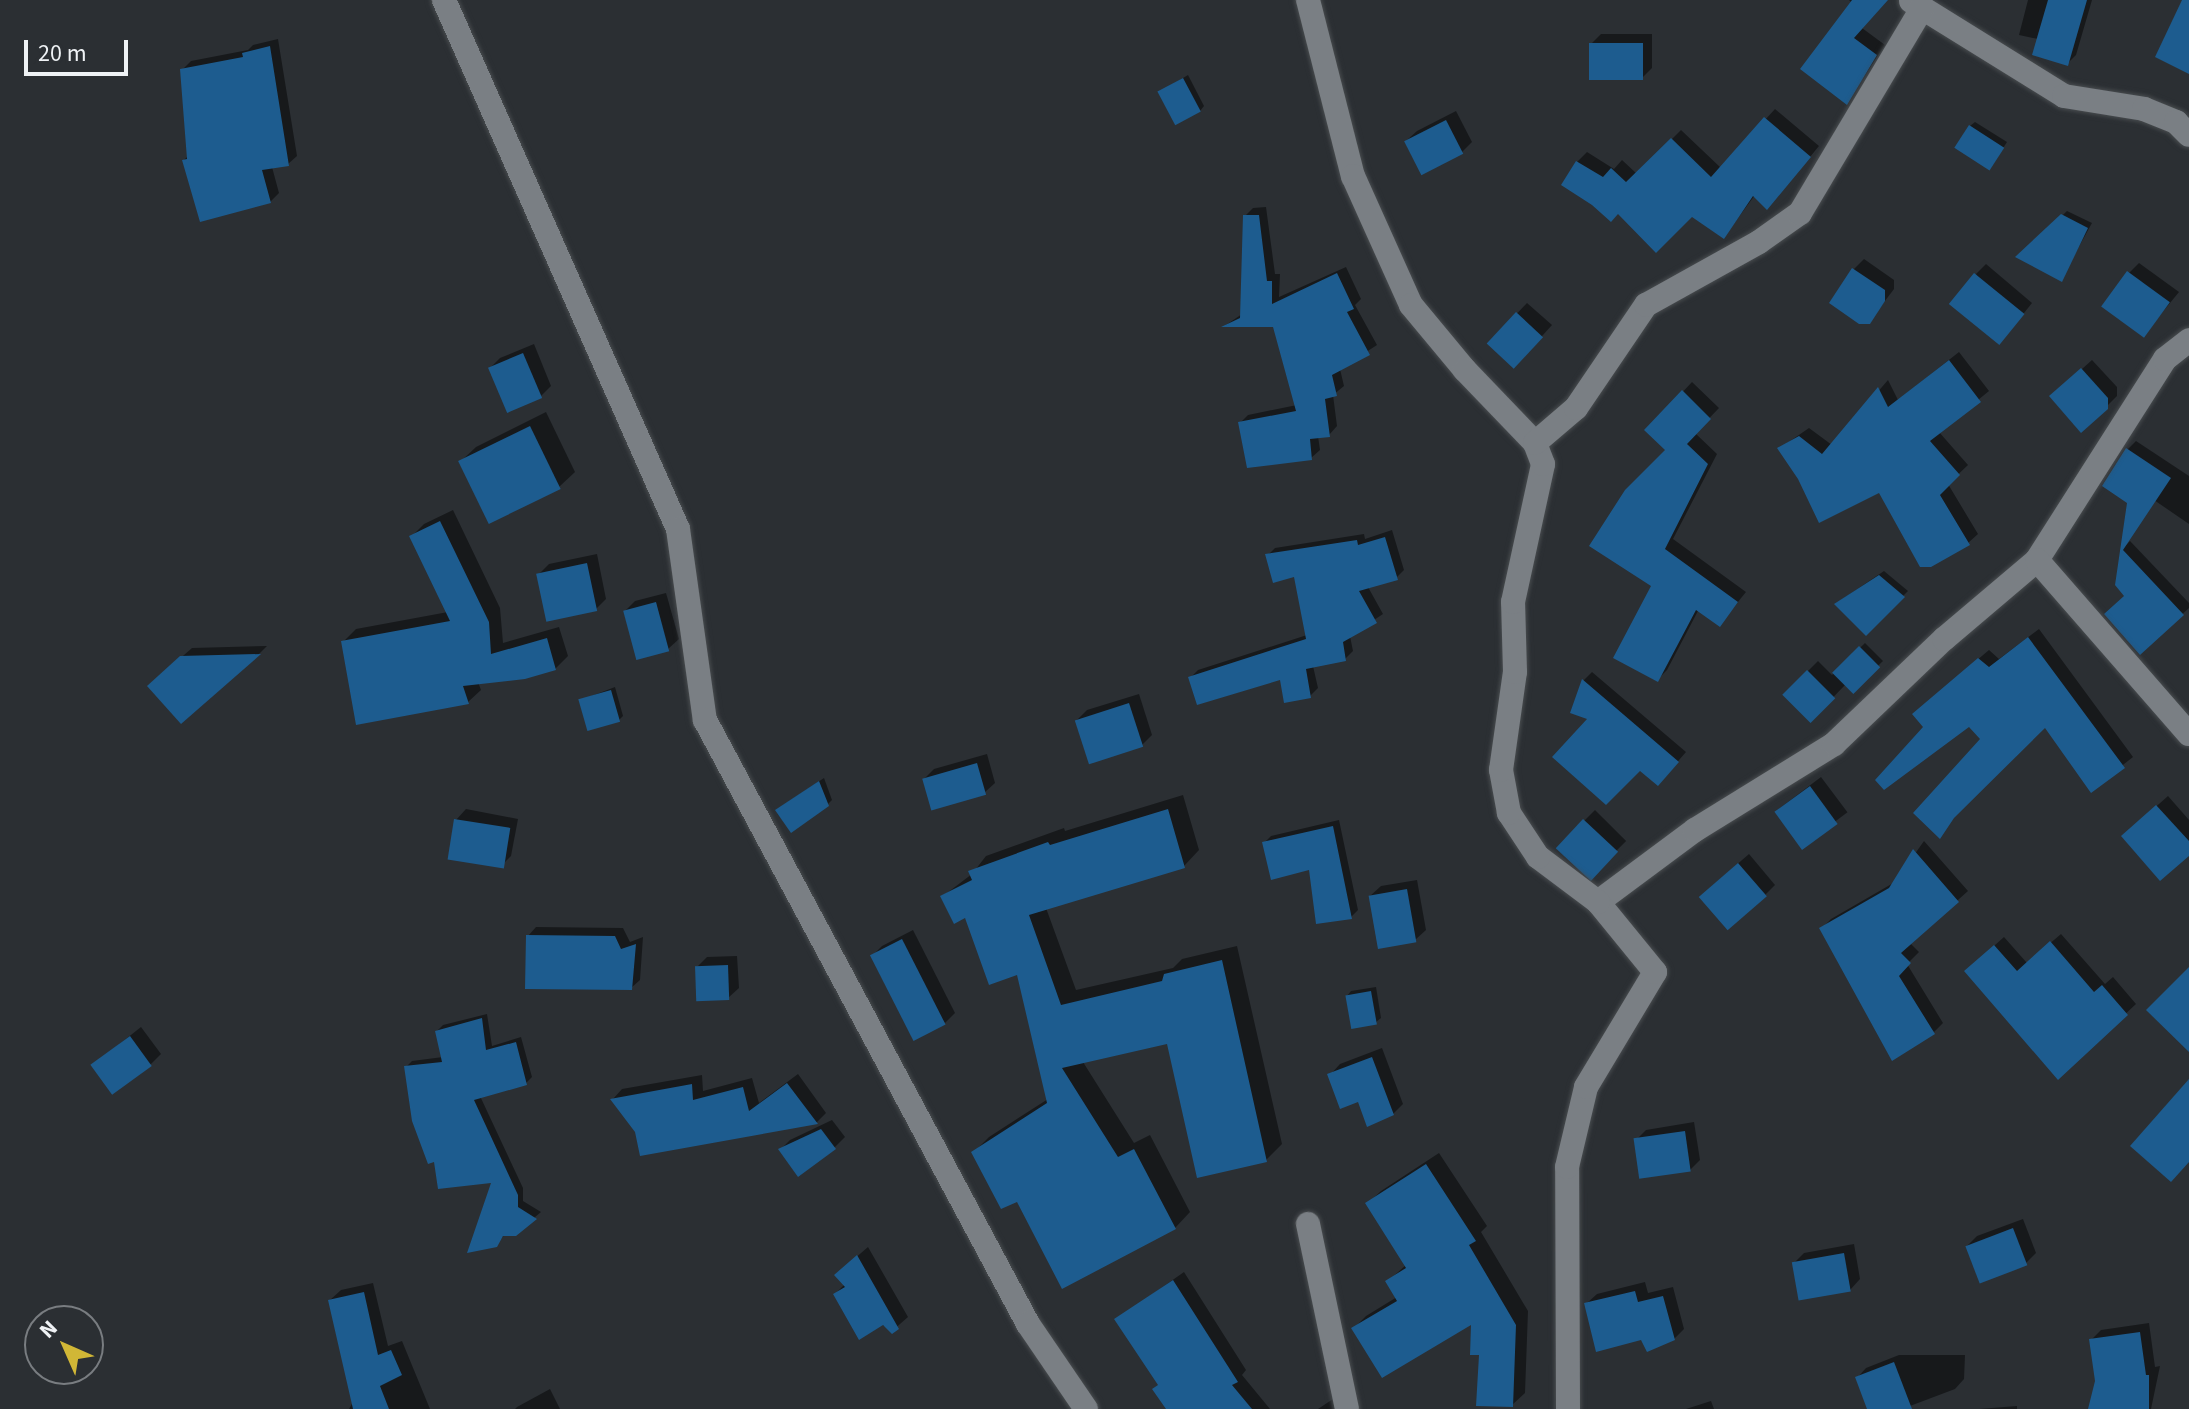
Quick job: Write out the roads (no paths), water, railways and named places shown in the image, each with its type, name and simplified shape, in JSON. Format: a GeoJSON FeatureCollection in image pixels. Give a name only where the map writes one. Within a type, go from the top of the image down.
{"type":"FeatureCollection","features":[{"type":"Feature","properties":{"kind":"street"},"geometry":{"type":"LineString","coordinates":[[444,0],[678,529],[705,720],[1028,1324],[1086,1409]]}},
{"type":"Feature","properties":{"kind":"street"},"geometry":{"type":"LineString","coordinates":[[1308,0],[1353,176],[1411,305],[1465,370],[1535,443],[1543,464],[1513,602],[1515,672],[1501,770],[1509,813],[1538,857],[1598,902],[1655,972],[1586,1087],[1567,1167],[1568,1409]]}},
{"type":"Feature","properties":{"kind":"street"},"geometry":{"type":"LineString","coordinates":[[1535,443],[1576,408],[1646,305],[1759,242],[1800,213],[1916,4],[2064,96],[2144,109],[2176,122],[2189,135]]}},
{"type":"Feature","properties":{"kind":"street"},"geometry":{"type":"LineString","coordinates":[[1598,902],[1695,830],[1834,744],[1944,639],[2037,560],[2165,359],[2189,340]]}},
{"type":"Feature","properties":{"kind":"street"},"geometry":{"type":"LineString","coordinates":[[2037,560],[2189,734]]}},
{"type":"Feature","properties":{"kind":"street"},"geometry":{"type":"LineString","coordinates":[[1308,1224],[1347,1409]]}}]}
